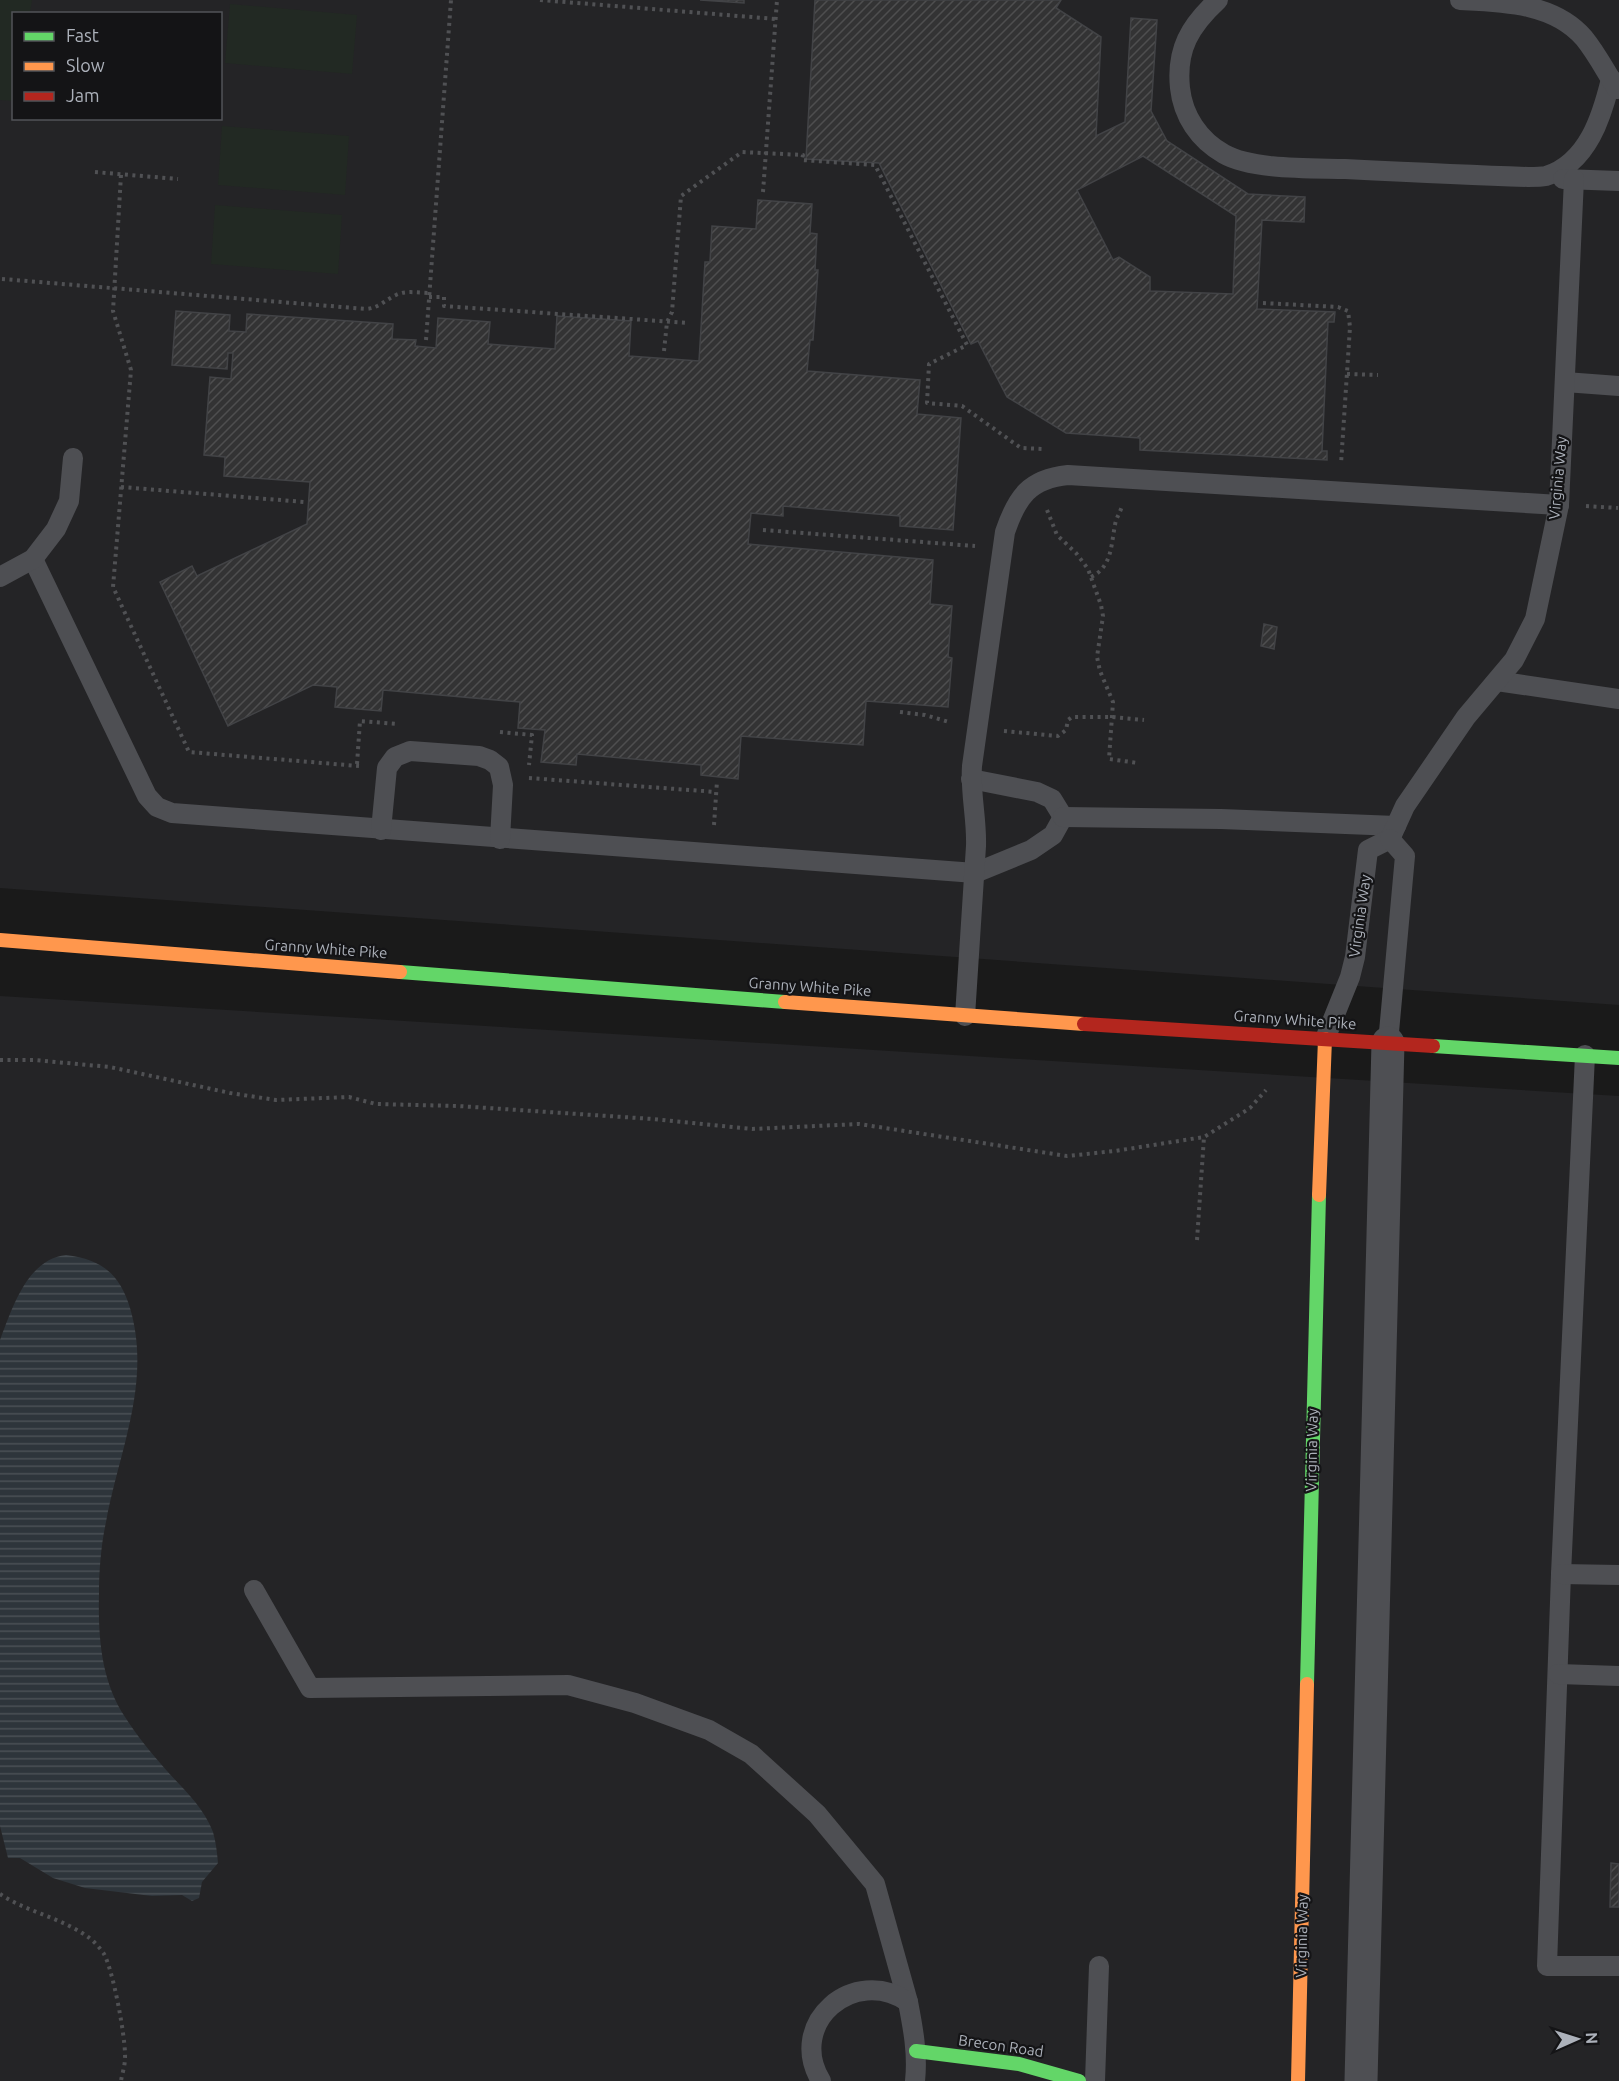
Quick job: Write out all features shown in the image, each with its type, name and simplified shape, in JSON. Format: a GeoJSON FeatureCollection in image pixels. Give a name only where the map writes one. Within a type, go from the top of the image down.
{"type":"FeatureCollection","features":[{"type":"Feature","properties":{"kind":"main road","name":"Granny White Pike"},"geometry":{"type":"LineString","coordinates":[[0,940],[965,1016],[1619,1058]]}},
{"type":"Feature","properties":{"kind":"main road","name":"Virginia Way"},"geometry":{"type":"LineString","coordinates":[[1298,2081],[1316,1293],[1325,1039]]}},
{"type":"Feature","properties":{"kind":"main road","name":"Brecon Road"},"geometry":{"type":"LineString","coordinates":[[916,2051],[1009,2061],[1052,2070],[1079,2081]]}},
{"type":"Feature","properties":{"kind":"street"},"geometry":{"type":"LineString","coordinates":[[1361,2081],[1388,1043]]}},
{"type":"Feature","properties":{"kind":"lane"},"geometry":{"type":"LineString","coordinates":[[1218,0],[1201,16],[1190,32],[1182,52],[1179,78],[1182,102],[1191,123],[1204,139],[1225,154],[1245,162],[1269,165],[1619,181]]}},
{"type":"Feature","properties":{"kind":"lane"},"geometry":{"type":"LineString","coordinates":[[1460,0],[1520,5],[1548,13],[1566,23],[1584,38],[1615,85],[1596,130],[1585,147],[1567,165],[1546,176],[1528,177]]}},
{"type":"Feature","properties":{"kind":"lane","name":"Virginia Way"},"geometry":{"type":"LineString","coordinates":[[1325,1039],[1350,977],[1355,957],[1368,850],[1393,832],[1405,806],[1466,717],[1514,660],[1535,619],[1559,505],[1575,179]]}},
{"type":"Feature","properties":{"kind":"lane"},"geometry":{"type":"LineString","coordinates":[[1565,382],[1619,386]]}},
{"type":"Feature","properties":{"kind":"lane"},"geometry":{"type":"LineString","coordinates":[[0,577],[33,559],[56,529],[69,501],[74,458]]}},
{"type":"Feature","properties":{"kind":"lane"},"geometry":{"type":"LineString","coordinates":[[965,1016],[975,873],[976,827],[971,779],[977,729],[1005,532],[1013,509],[1036,484],[1051,477],[1068,475],[1559,505]]}},
{"type":"Feature","properties":{"kind":"lane"},"geometry":{"type":"LineString","coordinates":[[33,559],[147,796],[157,807],[172,813],[975,873],[1031,850],[1053,835],[1063,817]]}},
{"type":"Feature","properties":{"kind":"lane"},"geometry":{"type":"LineString","coordinates":[[1497,681],[1619,699]]}},
{"type":"Feature","properties":{"kind":"lane"},"geometry":{"type":"LineString","coordinates":[[381,830],[387,768],[395,757],[410,751],[479,756],[499,767],[501,776],[500,839]]}},
{"type":"Feature","properties":{"kind":"lane"},"geometry":{"type":"LineString","coordinates":[[971,779],[1037,792],[1052,799],[1063,817]]}},
{"type":"Feature","properties":{"kind":"lane"},"geometry":{"type":"LineString","coordinates":[[1063,817],[1221,819],[1393,832],[1406,856],[1388,1043]]}},
{"type":"Feature","properties":{"kind":"lane"},"geometry":{"type":"LineString","coordinates":[[1584,1055],[1547,1966],[1619,1966]]}},
{"type":"Feature","properties":{"kind":"lane"},"geometry":{"type":"LineString","coordinates":[[1562,1574],[1619,1575]]}},
{"type":"Feature","properties":{"kind":"lane"},"geometry":{"type":"LineString","coordinates":[[254,1590],[309,1688],[568,1685],[635,1703],[709,1730],[751,1755],[817,1814],[875,1884],[908,2002],[916,2051],[915,2081]]}},
{"type":"Feature","properties":{"kind":"lane"},"geometry":{"type":"LineString","coordinates":[[1558,1674],[1619,1676]]}},
{"type":"Feature","properties":{"kind":"lane"},"geometry":{"type":"LineString","coordinates":[[1095,2081],[1099,1966]]}},
{"type":"Feature","properties":{"kind":"lane"},"geometry":{"type":"LineString","coordinates":[[821,2081],[813,2062],[812,2042],[815,2028],[830,2006],[849,1994],[875,1989],[895,1994],[908,2002]]}},
{"type":"Feature","properties":{"kind":"path"},"geometry":{"type":"LineString","coordinates":[[426,340],[451,0]]}},
{"type":"Feature","properties":{"kind":"path"},"geometry":{"type":"LineString","coordinates":[[540,0],[776,19]]}},
{"type":"Feature","properties":{"kind":"path"},"geometry":{"type":"LineString","coordinates":[[763,192],[777,0]]}},
{"type":"Feature","properties":{"kind":"path"},"geometry":{"type":"LineString","coordinates":[[664,351],[667,322],[672,312],[681,196],[742,152],[802,155],[802,160],[875,165],[967,345],[929,364],[927,403],[962,406],[1021,448],[1045,449]]}},
{"type":"Feature","properties":{"kind":"path"},"geometry":{"type":"LineString","coordinates":[[95,172],[178,179]]}},
{"type":"Feature","properties":{"kind":"path"},"geometry":{"type":"LineString","coordinates":[[121,175],[113,311],[131,370],[113,586],[189,752],[387,768]]}},
{"type":"Feature","properties":{"kind":"path"},"geometry":{"type":"LineString","coordinates":[[3,279],[366,309],[376,308],[390,298],[406,292],[444,297],[444,306],[689,323]]}},
{"type":"Feature","properties":{"kind":"path"},"geometry":{"type":"LineString","coordinates":[[1263,303],[1338,307],[1348,311],[1350,318],[1340,492]]}},
{"type":"Feature","properties":{"kind":"path"},"geometry":{"type":"LineString","coordinates":[[1347,374],[1378,375]]}},
{"type":"Feature","properties":{"kind":"path"},"geometry":{"type":"LineString","coordinates":[[1329,464],[1341,465]]}},
{"type":"Feature","properties":{"kind":"path"},"geometry":{"type":"LineString","coordinates":[[1091,577],[1102,570],[1110,555],[1115,524],[1122,505],[1124,479]]}},
{"type":"Feature","properties":{"kind":"path"},"geometry":{"type":"LineString","coordinates":[[1036,484],[1055,531],[1083,561],[1097,590],[1103,616],[1097,657],[1100,671],[1111,696],[1109,759],[1138,762]]}},
{"type":"Feature","properties":{"kind":"path"},"geometry":{"type":"LineString","coordinates":[[121,487],[304,502]]}},
{"type":"Feature","properties":{"kind":"path"},"geometry":{"type":"LineString","coordinates":[[763,530],[1003,548]]}},
{"type":"Feature","properties":{"kind":"path"},"geometry":{"type":"LineString","coordinates":[[900,712],[925,715],[977,729],[1058,736],[1066,730],[1068,720],[1072,717],[1144,720]]}},
{"type":"Feature","properties":{"kind":"path"},"geometry":{"type":"LineString","coordinates":[[501,776],[716,792]]}},
{"type":"Feature","properties":{"kind":"path"},"geometry":{"type":"LineString","coordinates":[[712,854],[717,781]]}},
{"type":"Feature","properties":{"kind":"path"},"geometry":{"type":"LineString","coordinates":[[0,1060],[34,1060],[110,1067],[230,1093],[276,1100],[349,1097],[376,1104],[458,1106],[653,1119],[752,1130],[859,1124],[1067,1156],[1204,1137],[1250,1108],[1266,1090]]}},
{"type":"Feature","properties":{"kind":"path"},"geometry":{"type":"LineString","coordinates":[[1197,1240],[1204,1137]]}},
{"type":"Feature","properties":{"kind":"path"},"geometry":{"type":"LineString","coordinates":[[0,1894],[32,1912],[65,1924],[89,1937],[104,1954],[115,1991],[122,2029],[125,2058],[121,2081]]}},
{"type":"Feature","properties":{"kind":"shaded area"},"geometry":{"type":"Polygon","coordinates":[[[0,0],[1619,0],[1619,1005],[0,888],[0,0]]]}},
{"type":"Feature","properties":{"kind":"shaded area"},"geometry":{"type":"Polygon","coordinates":[[[0,0],[32,0],[30,12],[12,12],[12,101],[0,100],[0,0]]]}},
{"type":"Feature","properties":{"kind":"shaded area"},"geometry":{"type":"Polygon","coordinates":[[[230,4],[357,15],[352,74],[225,63],[230,4]]]}},
{"type":"Feature","properties":{"kind":"shaded area"},"geometry":{"type":"Polygon","coordinates":[[[222,126],[349,136],[345,195],[218,185],[222,126]]]}},
{"type":"Feature","properties":{"kind":"shaded area"},"geometry":{"type":"Polygon","coordinates":[[[215,205],[342,215],[338,274],[211,264],[215,205]]]}},
{"type":"Feature","properties":{"kind":"shaded area"},"geometry":{"type":"Polygon","coordinates":[[[0,996],[1619,1096],[1619,2081],[0,2081],[0,996]]]}},
{"type":"Feature","properties":{"kind":"shaded area"},"geometry":{"type":"Polygon","coordinates":[[[66,1255],[89,1260],[115,1277],[126,1296],[136,1336],[136,1390],[102,1549],[99,1585],[100,1642],[111,1688],[125,1717],[150,1751],[199,1806],[213,1832],[218,1863],[202,1882],[199,1898],[192,1901],[182,1895],[152,1896],[85,1888],[53,1878],[20,1858],[8,1858],[0,1826],[0,1340],[16,1301],[31,1275],[52,1259],[66,1255]]]}},
{"type":"Feature","properties":{"kind":"building"},"geometry":{"type":"Polygon","coordinates":[[[700,0],[744,0],[744,3],[700,0]]]}},
{"type":"Feature","properties":{"kind":"building"},"geometry":{"type":"Polygon","coordinates":[[[815,0],[1061,0],[1056,8],[1101,37],[1096,136],[1125,122],[1131,18],[1157,20],[1151,111],[1167,141],[1248,194],[1305,197],[1304,222],[1262,220],[1257,309],[1335,312],[1334,322],[1328,322],[1322,451],[1327,451],[1327,460],[1140,450],[1140,438],[1066,433],[1007,397],[978,341],[971,344],[879,163],[806,159],[815,0]],[[1143,156],[1077,190],[1113,260],[1119,257],[1150,277],[1150,291],[1233,294],[1236,216],[1143,156]]]}},
{"type":"Feature","properties":{"kind":"building"},"geometry":{"type":"Polygon","coordinates":[[[758,200],[812,204],[810,233],[817,234],[815,270],[818,270],[813,340],[810,340],[807,371],[920,380],[917,414],[961,418],[953,530],[900,526],[900,516],[783,506],[783,516],[751,513],[748,544],[933,560],[930,604],[952,606],[948,657],[952,658],[948,707],[866,701],[863,745],[741,736],[738,779],[701,775],[701,765],[577,754],[576,765],[541,762],[545,730],[518,728],[520,702],[383,690],[381,711],[335,707],[337,687],[313,685],[228,726],[160,582],[192,566],[197,576],[307,524],[310,482],[224,476],[225,457],[204,455],[210,377],[231,379],[233,353],[228,353],[227,369],[172,365],[176,311],[230,315],[229,331],[246,332],[247,314],[393,324],[392,339],[416,340],[415,346],[436,348],[438,318],[490,322],[488,344],[555,349],[557,316],[631,321],[629,356],[699,361],[705,262],[710,262],[712,226],[756,229],[758,200]]]}},
{"type":"Feature","properties":{"kind":"building"},"geometry":{"type":"Polygon","coordinates":[[[1264,624],[1277,627],[1274,649],[1261,646],[1264,624]]]}},
{"type":"Feature","properties":{"kind":"building"},"geometry":{"type":"Polygon","coordinates":[[[1611,1863],[1619,1864],[1619,1907],[1610,1907],[1611,1863]]]}},
{"type":"Feature","properties":{"kind":"traffic: fast"},"geometry":{"type":"LineString","coordinates":[[400,972],[785,1002]]}},
{"type":"Feature","properties":{"kind":"traffic: fast"},"geometry":{"type":"LineString","coordinates":[[1433,1046],[1619,1058]]}},
{"type":"Feature","properties":{"kind":"traffic: fast"},"geometry":{"type":"LineString","coordinates":[[1307,1684],[1319,1195]]}},
{"type":"Feature","properties":{"kind":"traffic: fast"},"geometry":{"type":"LineString","coordinates":[[916,2051],[1019,2064],[1079,2081]]}},
{"type":"Feature","properties":{"kind":"traffic: slow"},"geometry":{"type":"LineString","coordinates":[[0,940],[400,972]]}},
{"type":"Feature","properties":{"kind":"traffic: slow"},"geometry":{"type":"LineString","coordinates":[[785,1002],[1084,1024]]}},
{"type":"Feature","properties":{"kind":"traffic: slow"},"geometry":{"type":"LineString","coordinates":[[1319,1195],[1325,1039]]}},
{"type":"Feature","properties":{"kind":"traffic: slow"},"geometry":{"type":"LineString","coordinates":[[1298,2081],[1307,1684]]}},
{"type":"Feature","properties":{"kind":"traffic: jam"},"geometry":{"type":"LineString","coordinates":[[1084,1024],[1433,1046]]}}]}
